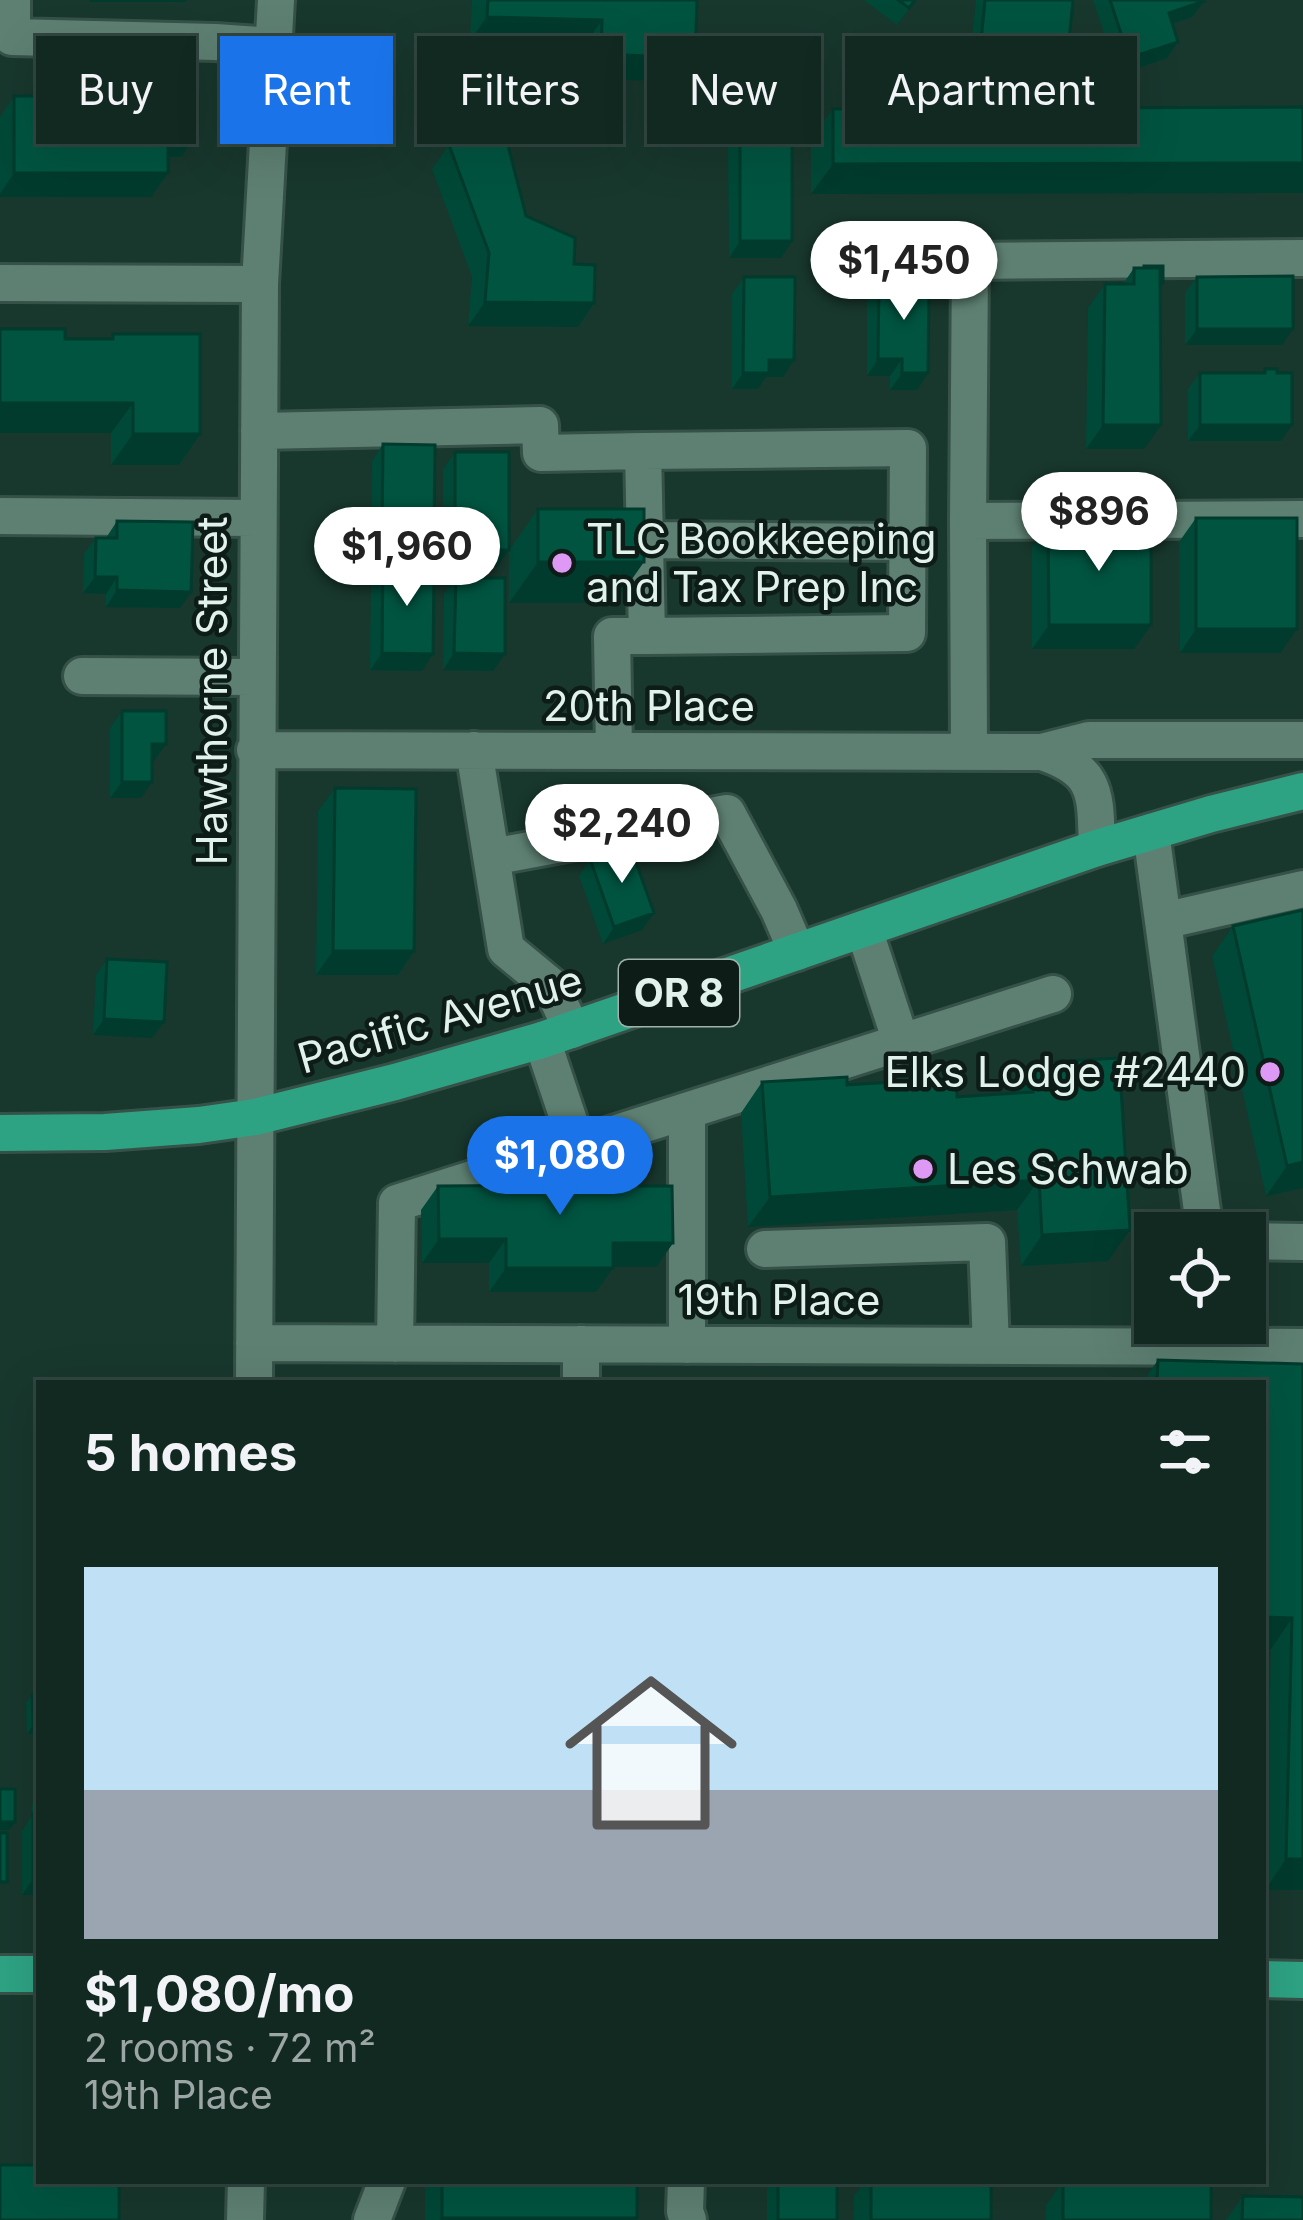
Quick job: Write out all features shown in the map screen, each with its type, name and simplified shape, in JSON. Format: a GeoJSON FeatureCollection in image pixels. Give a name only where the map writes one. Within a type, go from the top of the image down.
{"type":"FeatureCollection","features":[{"type":"Feature","properties":{"kind":"main road","name":"Pacific Avenue"},"geometry":{"type":"LineString","coordinates":[[0,1132],[106,1132],[200,1125],[255,1117],[395,1082],[557,1035],[1097,848],[1303,791]]}},
{"type":"Feature","properties":{"kind":"main road"},"geometry":{"type":"LineString","coordinates":[[0,1974],[36,1974]]}},
{"type":"Feature","properties":{"kind":"main road"},"geometry":{"type":"LineString","coordinates":[[1266,1979],[1303,1980]]}},
{"type":"Feature","properties":{"kind":"street"},"geometry":{"type":"LineString","coordinates":[[12,0],[12,37],[220,42]]}},
{"type":"Feature","properties":{"kind":"street","name":"Hawthorne Street"},"geometry":{"type":"LineString","coordinates":[[275,36],[277,0]]}},
{"type":"Feature","properties":{"kind":"street","name":"Hawthorne Street"},"geometry":{"type":"LineString","coordinates":[[254,1380],[260,284],[268,144]]}},
{"type":"Feature","properties":{"kind":"street"},"geometry":{"type":"LineString","coordinates":[[851,262],[1303,258]]}},
{"type":"Feature","properties":{"kind":"street"},"geometry":{"type":"LineString","coordinates":[[969,752],[970,262]]}},
{"type":"Feature","properties":{"kind":"street"},"geometry":{"type":"LineString","coordinates":[[0,283],[260,284]]}},
{"type":"Feature","properties":{"kind":"street"},"geometry":{"type":"LineString","coordinates":[[259,430],[540,425],[541,453],[908,448],[907,633],[612,636],[614,750]]}},
{"type":"Feature","properties":{"kind":"street"},"geometry":{"type":"LineString","coordinates":[[643,451],[646,636]]}},
{"type":"Feature","properties":{"kind":"street"},"geometry":{"type":"LineString","coordinates":[[0,516],[258,518]]}},
{"type":"Feature","properties":{"kind":"street"},"geometry":{"type":"LineString","coordinates":[[968,521],[1303,519]]}},
{"type":"Feature","properties":{"kind":"street"},"geometry":{"type":"LineString","coordinates":[[645,540],[910,542]]}},
{"type":"Feature","properties":{"kind":"street"},"geometry":{"type":"LineString","coordinates":[[82,676],[256,676]]}},
{"type":"Feature","properties":{"kind":"street","name":"20th Place"},"geometry":{"type":"LineString","coordinates":[[255,750],[1042,752],[1089,740],[1303,740]]}},
{"type":"Feature","properties":{"kind":"street"},"geometry":{"type":"LineString","coordinates":[[474,750],[506,949],[552,987],[578,1148]]}},
{"type":"Feature","properties":{"kind":"street"},"geometry":{"type":"LineString","coordinates":[[705,751],[727,813],[797,952]]}},
{"type":"Feature","properties":{"kind":"street"},"geometry":{"type":"LineString","coordinates":[[1042,752],[1069,761],[1091,787],[1097,848]]}},
{"type":"Feature","properties":{"kind":"street"},"geometry":{"type":"LineString","coordinates":[[492,857],[727,813]]}},
{"type":"Feature","properties":{"kind":"street"},"geometry":{"type":"LineString","coordinates":[[1150,832],[1202,1212]]}},
{"type":"Feature","properties":{"kind":"street"},"geometry":{"type":"LineString","coordinates":[[1162,921],[1303,889]]}},
{"type":"Feature","properties":{"kind":"street"},"geometry":{"type":"LineString","coordinates":[[864,929],[901,1042]]}},
{"type":"Feature","properties":{"kind":"street"},"geometry":{"type":"LineString","coordinates":[[395,1344],[397,1203],[1052,994]]}},
{"type":"Feature","properties":{"kind":"street"},"geometry":{"type":"LineString","coordinates":[[687,1112],[687,1345]]}},
{"type":"Feature","properties":{"kind":"street"},"geometry":{"type":"LineString","coordinates":[[1266,1241],[1303,1242]]}},
{"type":"Feature","properties":{"kind":"street"},"geometry":{"type":"LineString","coordinates":[[765,1249],[987,1242],[991,1346]]}},
{"type":"Feature","properties":{"kind":"street","name":"19th Place"},"geometry":{"type":"LineString","coordinates":[[254,1343],[1303,1347]]}},
{"type":"Feature","properties":{"kind":"street"},"geometry":{"type":"LineString","coordinates":[[581,1344],[581,1380]]}},
{"type":"Feature","properties":{"kind":"street"},"geometry":{"type":"LineString","coordinates":[[245,2220],[246,2184]]}},
{"type":"Feature","properties":{"kind":"street"},"geometry":{"type":"LineString","coordinates":[[372,2220],[386,2184]]}},
{"type":"Feature","properties":{"kind":"street"},"geometry":{"type":"LineString","coordinates":[[686,2184],[688,2220]]}},
{"type":"Feature","properties":{"kind":"building"},"geometry":{"type":"Polygon","coordinates":[[[488,0],[697,0],[696,36],[647,36],[647,56],[623,55],[623,36],[602,36],[602,20],[487,17],[488,0]]]}},
{"type":"Feature","properties":{"kind":"building"},"geometry":{"type":"Polygon","coordinates":[[[985,0],[1073,0],[1069,36],[981,36],[985,0]]]}},
{"type":"Feature","properties":{"kind":"building"},"geometry":{"type":"Polygon","coordinates":[[[1110,0],[1204,1],[1169,13],[1178,42],[1137,55],[1137,36],[1122,36],[1110,0]]]}},
{"type":"Feature","properties":{"kind":"building"},"geometry":{"type":"Polygon","coordinates":[[[14,96],[36,96],[36,144],[168,144],[168,173],[14,173],[14,96]]]}},
{"type":"Feature","properties":{"kind":"building"},"geometry":{"type":"Polygon","coordinates":[[[1303,107],[1303,163],[833,164],[833,109],[845,109],[845,144],[1137,144],[1137,108],[1303,107]]]}},
{"type":"Feature","properties":{"kind":"building"},"geometry":{"type":"Polygon","coordinates":[[[508,144],[526,216],[575,238],[574,264],[595,265],[594,303],[485,302],[489,253],[449,145],[508,144]]]}},
{"type":"Feature","properties":{"kind":"building"},"geometry":{"type":"Polygon","coordinates":[[[740,144],[792,144],[792,241],[740,241],[740,144]]]}},
{"type":"Feature","properties":{"kind":"building"},"geometry":{"type":"Polygon","coordinates":[[[1134,268],[1160,268],[1161,425],[1103,425],[1105,284],[1134,284],[1134,268]]]}},
{"type":"Feature","properties":{"kind":"building"},"geometry":{"type":"Polygon","coordinates":[[[1293,276],[1293,329],[1197,329],[1197,277],[1293,276]]]}},
{"type":"Feature","properties":{"kind":"building"},"geometry":{"type":"Polygon","coordinates":[[[744,277],[795,277],[794,360],[769,360],[769,373],[743,373],[744,277]]]}},
{"type":"Feature","properties":{"kind":"building"},"geometry":{"type":"Polygon","coordinates":[[[879,279],[929,280],[928,373],[902,373],[902,359],[878,359],[879,279]]]}},
{"type":"Feature","properties":{"kind":"building"},"geometry":{"type":"Polygon","coordinates":[[[0,329],[65,329],[65,339],[200,334],[200,434],[133,434],[133,403],[0,403],[0,329]]]}},
{"type":"Feature","properties":{"kind":"building"},"geometry":{"type":"Polygon","coordinates":[[[1265,369],[1292,373],[1292,425],[1200,425],[1200,373],[1265,373],[1265,369]]]}},
{"type":"Feature","properties":{"kind":"building"},"geometry":{"type":"Polygon","coordinates":[[[383,444],[435,445],[434,525],[409,525],[409,538],[382,537],[383,444]]]}},
{"type":"Feature","properties":{"kind":"building"},"geometry":{"type":"Polygon","coordinates":[[[455,452],[509,452],[509,550],[455,550],[455,452]]]}},
{"type":"Feature","properties":{"kind":"building"},"geometry":{"type":"Polygon","coordinates":[[[538,509],[644,509],[644,562],[538,562],[538,509]]]}},
{"type":"Feature","properties":{"kind":"building"},"geometry":{"type":"Polygon","coordinates":[[[1196,518],[1297,518],[1297,629],[1196,629],[1196,518]]]}},
{"type":"Feature","properties":{"kind":"building"},"geometry":{"type":"Polygon","coordinates":[[[117,521],[193,522],[191,592],[117,590],[117,577],[95,577],[96,538],[117,538],[117,521]]]}},
{"type":"Feature","properties":{"kind":"building"},"geometry":{"type":"Polygon","coordinates":[[[1048,523],[1120,523],[1120,530],[1136,530],[1136,523],[1151,523],[1151,625],[1049,625],[1048,523]]]}},
{"type":"Feature","properties":{"kind":"building"},"geometry":{"type":"Polygon","coordinates":[[[383,559],[408,559],[408,572],[434,572],[433,654],[382,653],[383,559]]]}},
{"type":"Feature","properties":{"kind":"building"},"geometry":{"type":"Polygon","coordinates":[[[456,578],[505,578],[505,654],[454,653],[456,578]]]}},
{"type":"Feature","properties":{"kind":"building"},"geometry":{"type":"Polygon","coordinates":[[[122,711],[166,711],[166,744],[152,744],[152,782],[122,782],[122,711]]]}},
{"type":"Feature","properties":{"kind":"building"},"geometry":{"type":"Polygon","coordinates":[[[335,788],[416,789],[414,951],[333,951],[335,788]]]}},
{"type":"Feature","properties":{"kind":"building"},"geometry":{"type":"Polygon","coordinates":[[[630,846],[654,913],[614,927],[590,859],[630,846]]]}},
{"type":"Feature","properties":{"kind":"building"},"geometry":{"type":"Polygon","coordinates":[[[1303,910],[1303,1162],[1287,1166],[1233,926],[1303,910]]]}},
{"type":"Feature","properties":{"kind":"building"},"geometry":{"type":"Polygon","coordinates":[[[107,959],[167,962],[164,1022],[104,1019],[107,959]]]}},
{"type":"Feature","properties":{"kind":"building","name":"Les Schwab"},"geometry":{"type":"Polygon","coordinates":[[[1119,1058],[1130,1230],[1042,1235],[1039,1180],[770,1197],[762,1082],[847,1077],[847,1085],[956,1078],[957,1097],[1033,1092],[1031,1063],[1119,1058]]]}},
{"type":"Feature","properties":{"kind":"building"},"geometry":{"type":"Polygon","coordinates":[[[591,1160],[602,1160],[618,1177],[618,1186],[672,1186],[673,1243],[613,1243],[613,1268],[506,1268],[506,1239],[439,1239],[438,1186],[570,1185],[591,1160]]]}},
{"type":"Feature","properties":{"kind":"building"},"geometry":{"type":"Polygon","coordinates":[[[1158,1360],[1303,1364],[1303,1859],[1286,1859],[1292,1618],[1266,1617],[1266,1380],[1157,1380],[1158,1360]]]}},
{"type":"Feature","properties":{"kind":"building"},"geometry":{"type":"Polygon","coordinates":[[[32,1695],[36,1695],[36,1725],[32,1695]]]}},
{"type":"Feature","properties":{"kind":"building"},"geometry":{"type":"Polygon","coordinates":[[[0,1789],[15,1789],[15,1822],[0,1822],[0,1789]]]}},
{"type":"Feature","properties":{"kind":"building"},"geometry":{"type":"Polygon","coordinates":[[[33,1814],[36,1814],[36,1879],[33,1814]]]}},
{"type":"Feature","properties":{"kind":"building"},"geometry":{"type":"Polygon","coordinates":[[[0,1833],[7,1833],[7,1882],[0,1882],[0,1833]]]}},
{"type":"Feature","properties":{"kind":"building"},"geometry":{"type":"Polygon","coordinates":[[[0,2165],[36,2165],[36,2184],[119,2184],[119,2220],[0,2220],[0,2165]]]}},
{"type":"Feature","properties":{"kind":"building"},"geometry":{"type":"Polygon","coordinates":[[[442,2184],[637,2184],[637,2218],[442,2218],[442,2184]]]}},
{"type":"Feature","properties":{"kind":"building"},"geometry":{"type":"Polygon","coordinates":[[[778,2184],[837,2184],[837,2220],[778,2220],[778,2184]]]}},
{"type":"Feature","properties":{"kind":"building"},"geometry":{"type":"Polygon","coordinates":[[[871,2184],[991,2184],[991,2220],[871,2220],[871,2184]]]}},
{"type":"Feature","properties":{"kind":"building"},"geometry":{"type":"Polygon","coordinates":[[[1063,2184],[1211,2184],[1211,2220],[1063,2220],[1063,2184]]]}},
{"type":"Feature","properties":{"kind":"building"},"geometry":{"type":"Polygon","coordinates":[[[1243,2196],[1303,2197],[1303,2220],[1242,2220],[1243,2196]]]}},
{"type":"Feature","properties":{"kind":"place","name":"TLC Bookkeeping and Tax Prep Inc"},"geometry":{"type":"Point","coordinates":[562,563]}},
{"type":"Feature","properties":{"kind":"place","name":"Elks Lodge #2440"},"geometry":{"type":"Point","coordinates":[1270,1072]}},
{"type":"Feature","properties":{"kind":"place","name":"Les Schwab"},"geometry":{"type":"Point","coordinates":[923,1169]}}]}
